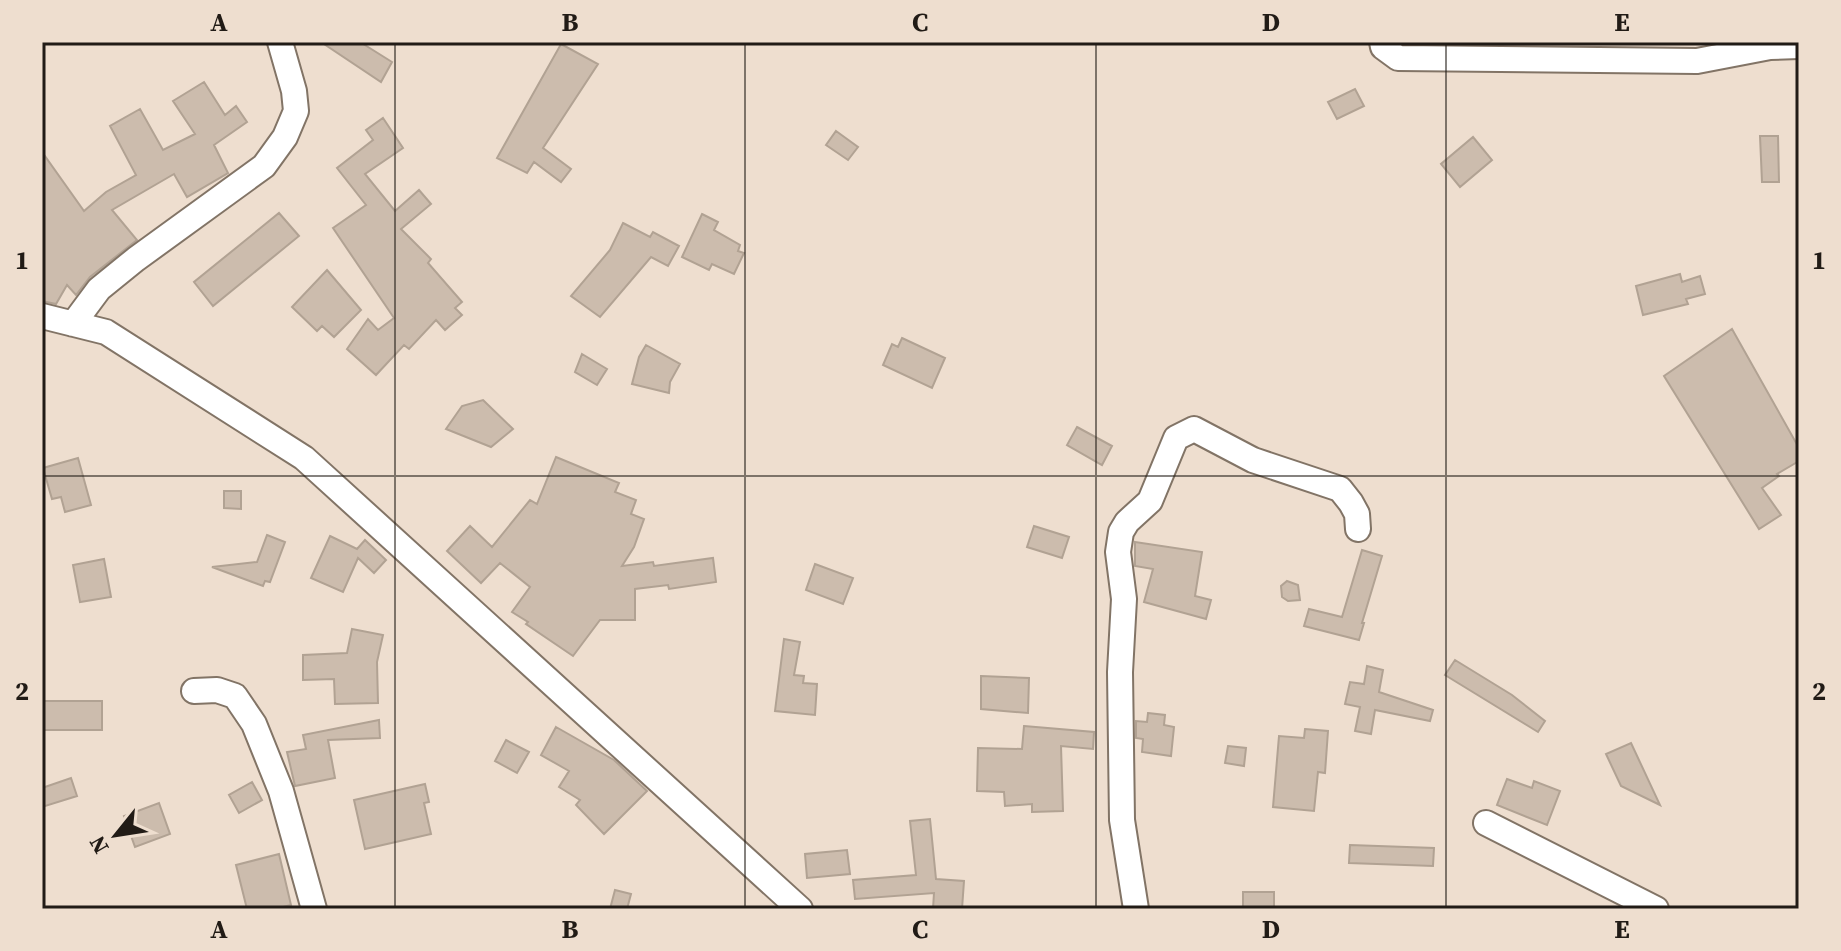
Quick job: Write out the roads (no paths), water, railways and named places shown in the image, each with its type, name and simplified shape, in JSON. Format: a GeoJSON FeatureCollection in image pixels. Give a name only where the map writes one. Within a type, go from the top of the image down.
{"type":"FeatureCollection","features":[{"type":"Feature","properties":{"kind":"street"},"geometry":{"type":"LineString","coordinates":[[73,324],[99,289],[264,166],[285,137],[296,111],[294,91],[280,42]]}},
{"type":"Feature","properties":{"kind":"street"},"geometry":{"type":"LineString","coordinates":[[1382,42],[1383,47],[1398,58],[1697,61],[1770,47],[1799,46]]}},
{"type":"Feature","properties":{"kind":"street"},"geometry":{"type":"LineString","coordinates":[[42,316],[106,332],[304,458],[800,909]]}},
{"type":"Feature","properties":{"kind":"street"},"geometry":{"type":"LineString","coordinates":[[1136,909],[1122,820],[1120,672],[1124,599],[1118,552],[1121,532],[1127,522],[1150,501],[1176,438],[1194,429],[1253,460],[1340,489],[1357,514],[1358,529]]}},
{"type":"Feature","properties":{"kind":"street"},"geometry":{"type":"LineString","coordinates":[[194,691],[217,690],[235,696],[254,724],[281,791],[314,909]]}},
{"type":"Feature","properties":{"kind":"street"},"geometry":{"type":"LineString","coordinates":[[1486,823],[1656,909]]}}]}
